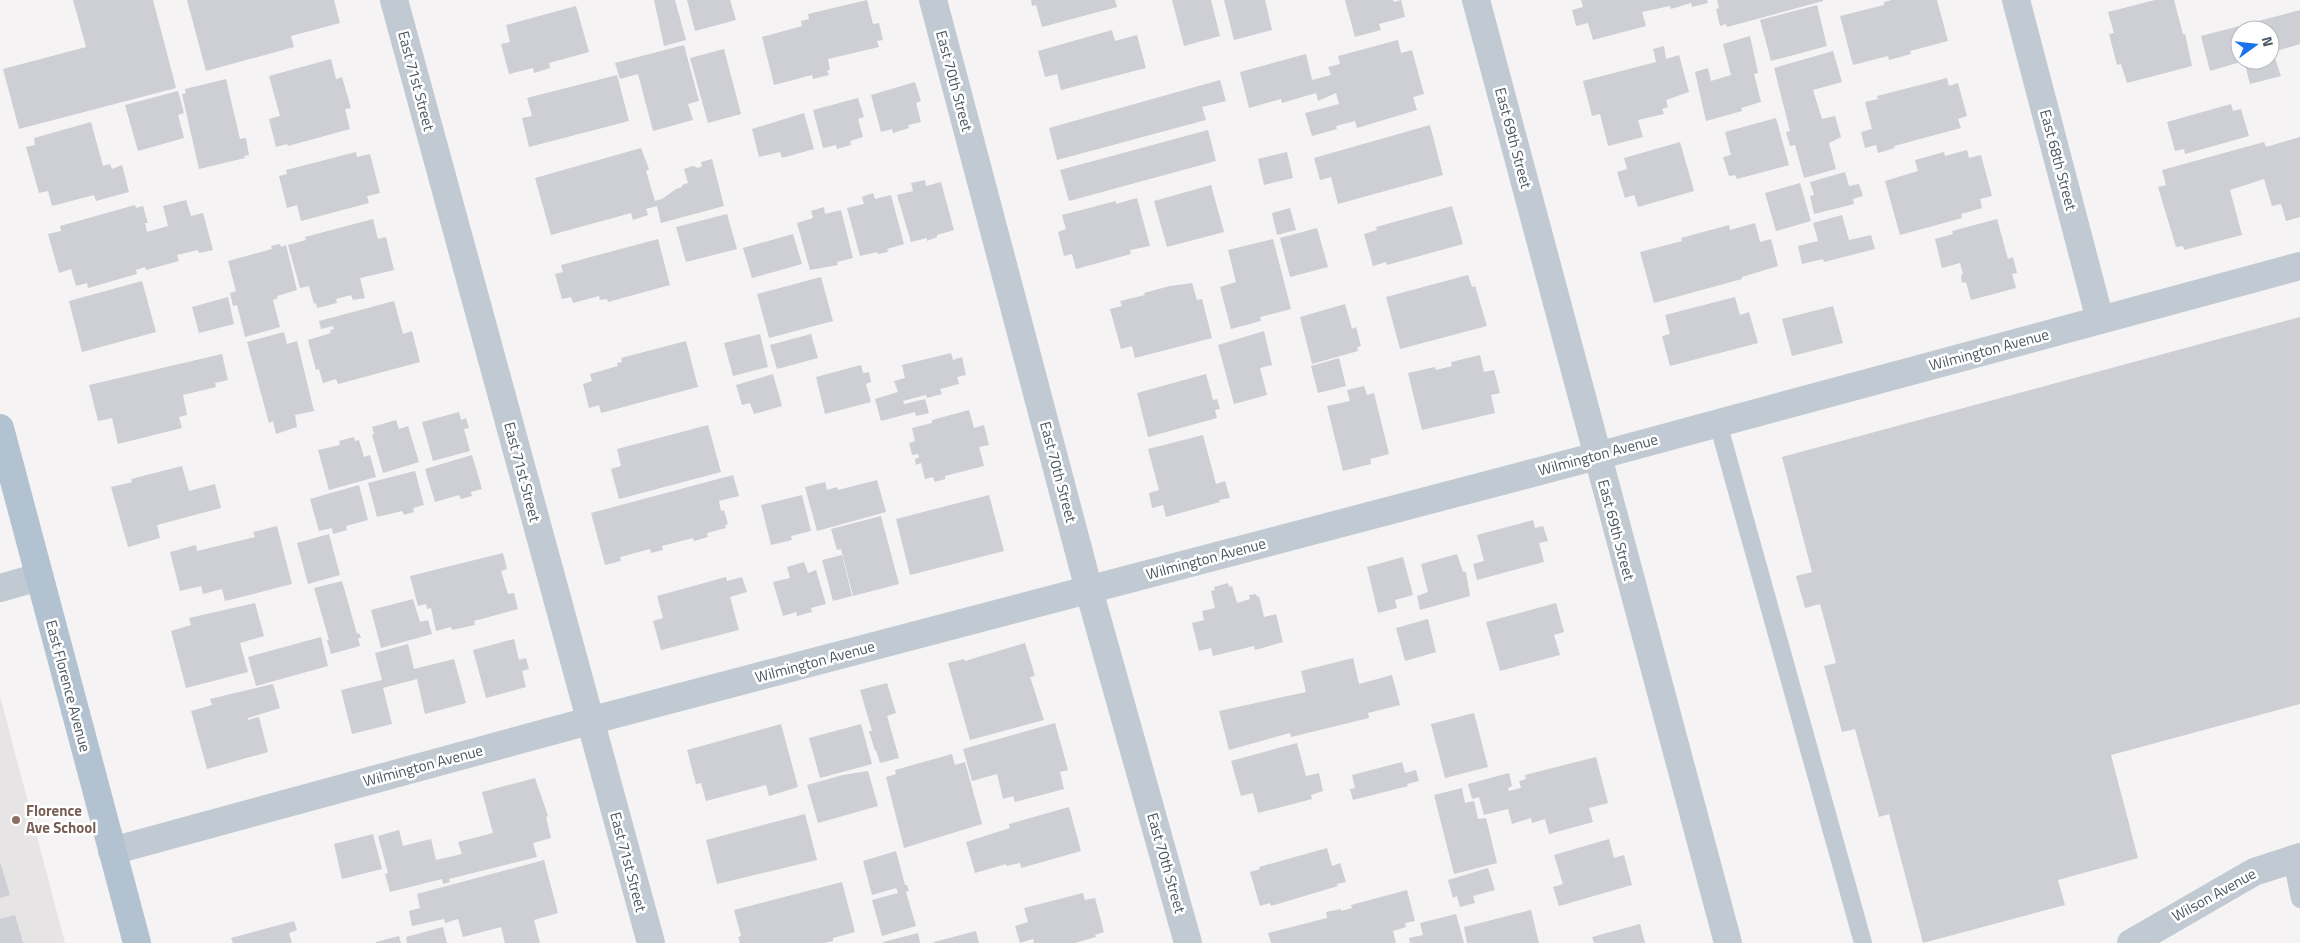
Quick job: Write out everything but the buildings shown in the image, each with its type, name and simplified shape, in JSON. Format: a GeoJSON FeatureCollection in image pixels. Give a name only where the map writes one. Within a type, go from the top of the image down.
{"type":"FeatureCollection","features":[{"type":"Feature","properties":{"kind":"main road","name":"East Florence Avenue"},"geometry":{"type":"LineString","coordinates":[[0,428],[137,943]]}},
{"type":"Feature","properties":{"kind":"street","name":"East 71st Street"},"geometry":{"type":"LineString","coordinates":[[394,0],[651,943]]}},
{"type":"Feature","properties":{"kind":"street","name":"East 70th Street"},"geometry":{"type":"LineString","coordinates":[[933,0],[1089,590],[1188,943]]}},
{"type":"Feature","properties":{"kind":"street","name":"East 69th Street"},"geometry":{"type":"LineString","coordinates":[[1476,0],[1728,943]]}},
{"type":"Feature","properties":{"kind":"street","name":"East 68th Street"},"geometry":{"type":"LineString","coordinates":[[2016,0],[2100,320]]}},
{"type":"Feature","properties":{"kind":"street","name":"Wilmington Avenue"},"geometry":{"type":"LineString","coordinates":[[112,852],[589,721],[1718,424],[2300,266]]}},
{"type":"Feature","properties":{"kind":"street"},"geometry":{"type":"LineString","coordinates":[[0,588],[39,577]]}},
{"type":"Feature","properties":{"kind":"street","name":"Wilson Avenue"},"geometry":{"type":"LineString","coordinates":[[2132,943],[2254,872],[2296,858]]}},
{"type":"Feature","properties":{"kind":"lane"},"geometry":{"type":"LineString","coordinates":[[1718,424],[1863,943]]}},
{"type":"Feature","properties":{"kind":"lane"},"geometry":{"type":"LineString","coordinates":[[2296,858],[2300,899]]}},
{"type":"Feature","properties":{"kind":"shaded area","name":"Florence Ave School"},"geometry":{"type":"Polygon","coordinates":[[[0,696],[65,943],[0,943],[0,696]]]}},
{"type":"Feature","properties":{"kind":"place","name":"Florence Ave School"},"geometry":{"type":"Point","coordinates":[16,820]}}]}
